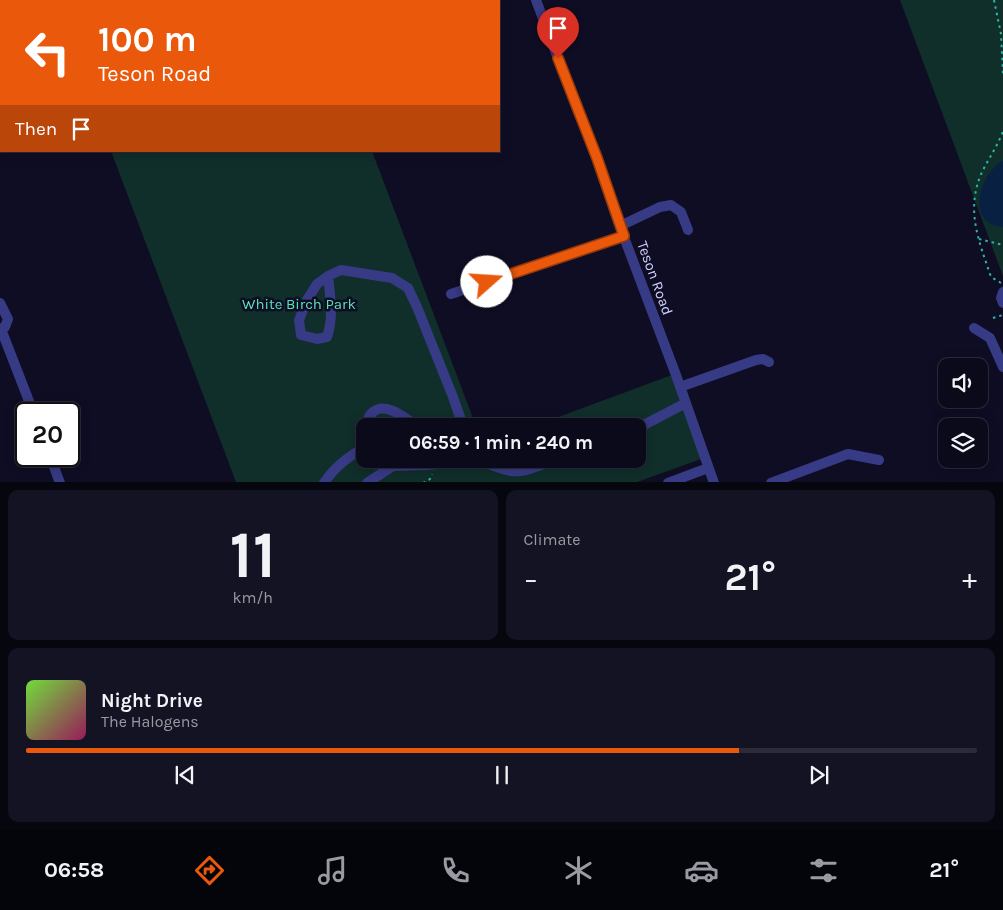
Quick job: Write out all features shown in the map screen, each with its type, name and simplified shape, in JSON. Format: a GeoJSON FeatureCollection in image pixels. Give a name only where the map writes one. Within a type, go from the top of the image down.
{"type":"FeatureCollection","features":[{"type":"Feature","properties":{"kind":"street","name":"Teson Road"},"geometry":{"type":"LineString","coordinates":[[536,0],[597,158],[714,482]]}},
{"type":"Feature","properties":{"kind":"street"},"geometry":{"type":"LineString","coordinates":[[620,226],[660,207],[671,205],[681,212],[688,230]]}},
{"type":"Feature","properties":{"kind":"street"},"geometry":{"type":"LineString","coordinates":[[451,294],[624,236]]}},
{"type":"Feature","properties":{"kind":"street"},"geometry":{"type":"LineString","coordinates":[[328,276],[331,326],[327,336],[317,339],[302,335],[299,320],[307,300],[317,284],[328,276],[341,270],[392,278],[408,288],[460,418]]}},
{"type":"Feature","properties":{"kind":"street"},"geometry":{"type":"LineString","coordinates":[[1003,292],[1001,298],[1003,303]]}},
{"type":"Feature","properties":{"kind":"street"},"geometry":{"type":"LineString","coordinates":[[0,303],[8,319],[7,323],[0,329],[29,402]]}},
{"type":"Feature","properties":{"kind":"street"},"geometry":{"type":"LineString","coordinates":[[974,328],[990,338],[1003,367]]}},
{"type":"Feature","properties":{"kind":"street"},"geometry":{"type":"LineString","coordinates":[[680,387],[756,360],[763,359],[769,362]]}},
{"type":"Feature","properties":{"kind":"street"},"geometry":{"type":"LineString","coordinates":[[646,424],[686,403]]}},
{"type":"Feature","properties":{"kind":"street"},"geometry":{"type":"LineString","coordinates":[[369,418],[373,412],[385,408],[404,418]]}},
{"type":"Feature","properties":{"kind":"street"},"geometry":{"type":"LineString","coordinates":[[324,482],[330,474],[356,452]]}},
{"type":"Feature","properties":{"kind":"street"},"geometry":{"type":"LineString","coordinates":[[771,482],[848,454],[879,460]]}},
{"type":"Feature","properties":{"kind":"street"},"geometry":{"type":"LineString","coordinates":[[54,467],[60,482]]}},
{"type":"Feature","properties":{"kind":"street"},"geometry":{"type":"LineString","coordinates":[[366,482],[390,468]]}},
{"type":"Feature","properties":{"kind":"street"},"geometry":{"type":"LineString","coordinates":[[501,468],[512,472],[529,468]]}},
{"type":"Feature","properties":{"kind":"street"},"geometry":{"type":"LineString","coordinates":[[668,482],[708,468]]}},
{"type":"Feature","properties":{"kind":"path"},"geometry":{"type":"LineString","coordinates":[[994,0],[1001,34],[1003,74]]}},
{"type":"Feature","properties":{"kind":"path"},"geometry":{"type":"LineString","coordinates":[[1003,130],[974,195],[974,218],[991,278],[1003,284]]}},
{"type":"Feature","properties":{"kind":"path"},"geometry":{"type":"LineString","coordinates":[[1000,139],[1003,142]]}},
{"type":"Feature","properties":{"kind":"path"},"geometry":{"type":"LineString","coordinates":[[979,240],[1003,245]]}},
{"type":"Feature","properties":{"kind":"path"},"geometry":{"type":"LineString","coordinates":[[993,318],[1003,315]]}},
{"type":"Feature","properties":{"kind":"green space"},"geometry":{"type":"Polygon","coordinates":[[[900,0],[1003,0],[1003,276],[900,0]]]}},
{"type":"Feature","properties":{"kind":"green space","name":"White Birch Park"},"geometry":{"type":"Polygon","coordinates":[[[111,152],[372,152],[473,418],[356,418],[356,468],[646,468],[646,418],[556,418],[672,375],[704,458],[637,482],[236,482],[111,152]]]}},
{"type":"Feature","properties":{"kind":"water"},"geometry":{"type":"Polygon","coordinates":[[[1003,161],[1003,227],[991,224],[982,216],[980,199],[985,180],[996,165],[1003,161]]]}},
{"type":"Feature","properties":{"kind":"route"},"geometry":{"type":"LineString","coordinates":[[487,282],[624,236],[597,158],[558,58]]}}]}
